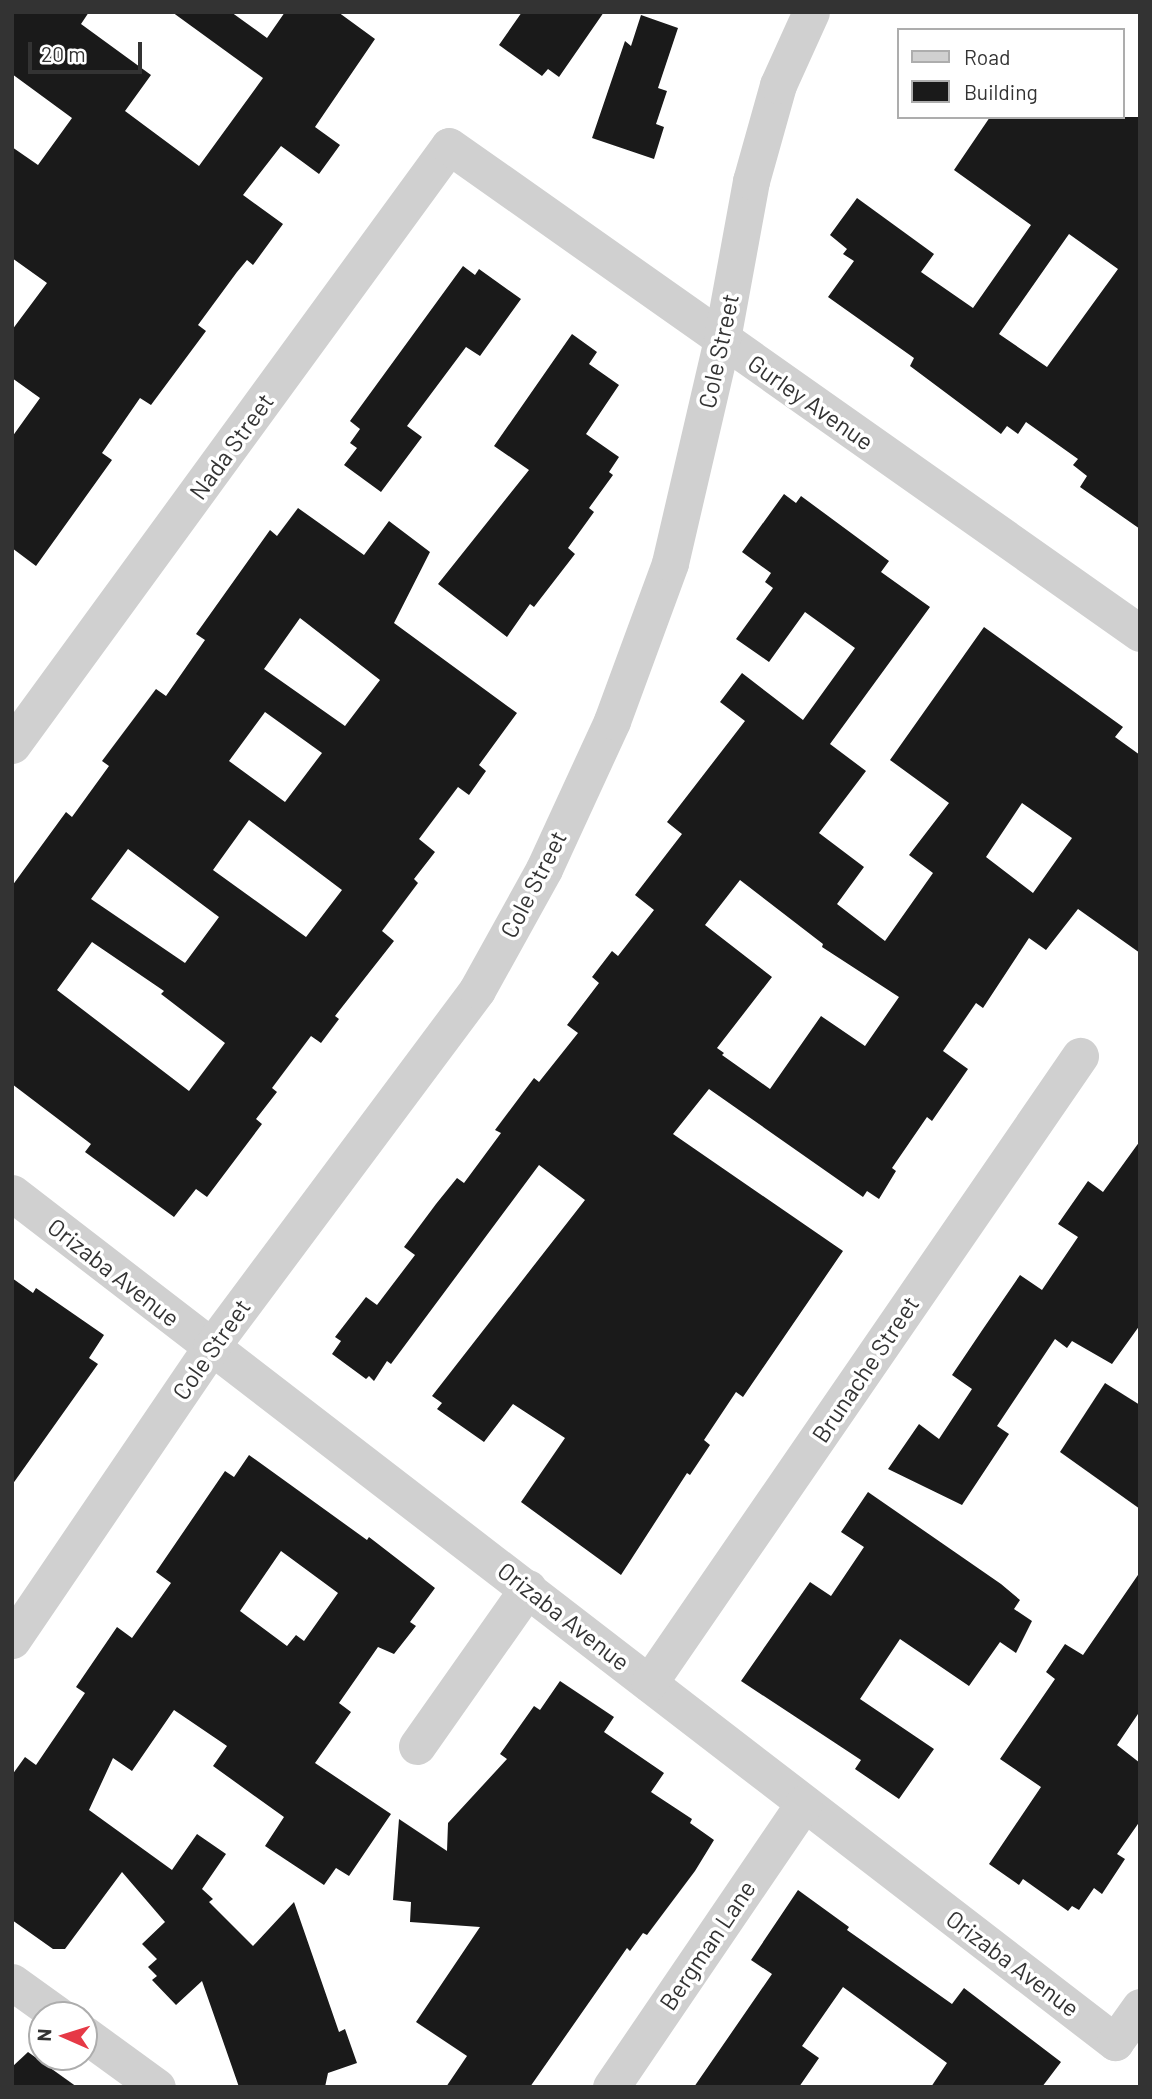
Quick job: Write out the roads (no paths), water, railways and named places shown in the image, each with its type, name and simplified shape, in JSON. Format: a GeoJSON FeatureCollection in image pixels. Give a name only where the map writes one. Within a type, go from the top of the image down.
{"type":"FeatureCollection","features":[{"type":"Feature","properties":{"kind":"street","name":"Cole Street"},"geometry":{"type":"LineString","coordinates":[[12,1640],[211,1347],[477,990],[544,869],[612,721],[670,563],[722,339],[751,180],[778,85],[811,12]]}},
{"type":"Feature","properties":{"kind":"street","name":"Gurley Avenue"},"geometry":{"type":"LineString","coordinates":[[449,146],[1140,633]]}},
{"type":"Feature","properties":{"kind":"street","name":"Nada Street"},"geometry":{"type":"LineString","coordinates":[[12,746],[449,146]]}},
{"type":"Feature","properties":{"kind":"street","name":"Brunache Street"},"geometry":{"type":"LineString","coordinates":[[649,1683],[1080,1056]]}},
{"type":"Feature","properties":{"kind":"street","name":"Orizaba Avenue"},"geometry":{"type":"LineString","coordinates":[[12,1193],[1115,2042],[1140,2007]]}},
{"type":"Feature","properties":{"kind":"street"},"geometry":{"type":"LineString","coordinates":[[417,1746],[528,1588]]}},
{"type":"Feature","properties":{"kind":"street","name":"Bergman Lane"},"geometry":{"type":"LineString","coordinates":[[611,2087],[804,1803]]}},
{"type":"Feature","properties":{"kind":"street"},"geometry":{"type":"LineString","coordinates":[[12,1982],[38,2001]]}},
{"type":"Feature","properties":{"kind":"street"},"geometry":{"type":"LineString","coordinates":[[98,2044],[157,2087]]}}]}
